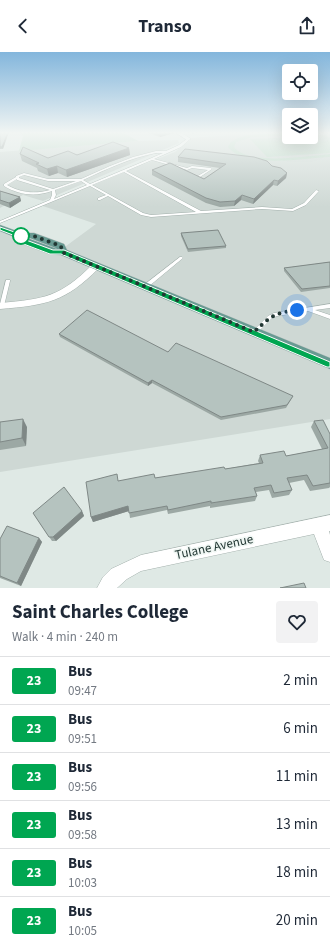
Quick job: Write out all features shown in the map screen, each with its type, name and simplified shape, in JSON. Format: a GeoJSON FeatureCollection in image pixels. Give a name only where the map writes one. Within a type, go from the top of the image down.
{"type":"FeatureCollection","features":[{"type":"Feature","properties":{"kind":"main road"},"geometry":{"type":"LineString","coordinates":[[0,228],[21,236],[23,241],[52,252],[62,252],[330,364]]}},
{"type":"Feature","properties":{"kind":"street"},"geometry":{"type":"LineString","coordinates":[[1,306],[54,297],[70,289],[96,266]]}},
{"type":"Feature","properties":{"kind":"street"},"geometry":{"type":"LineString","coordinates":[[324,524],[330,554]]}},
{"type":"Feature","properties":{"kind":"street","name":"Tulane Avenue"},"geometry":{"type":"LineString","coordinates":[[106,588],[113,578],[123,570],[141,563],[324,524]]}},
{"type":"Feature","properties":{"kind":"lane"},"geometry":{"type":"LineString","coordinates":[[137,157],[80,180],[40,194],[31,195],[5,185],[17,178],[18,175],[24,174],[48,180],[80,180],[146,216],[168,216],[262,208],[293,210],[305,204],[317,191]]}},
{"type":"Feature","properties":{"kind":"lane"},"geometry":{"type":"LineString","coordinates":[[0,222],[91,185],[152,158],[187,169],[192,167],[211,169],[196,178],[184,172],[187,169]]}},
{"type":"Feature","properties":{"kind":"lane"},"geometry":{"type":"LineString","coordinates":[[124,171],[202,213]]}},
{"type":"Feature","properties":{"kind":"lane"},"geometry":{"type":"LineString","coordinates":[[17,178],[52,190]]}},
{"type":"Feature","properties":{"kind":"lane"},"geometry":{"type":"LineString","coordinates":[[51,201],[54,195],[52,190]]}},
{"type":"Feature","properties":{"kind":"lane"},"geometry":{"type":"LineString","coordinates":[[99,199],[108,195]]}},
{"type":"Feature","properties":{"kind":"lane"},"geometry":{"type":"LineString","coordinates":[[146,286],[181,258]]}},
{"type":"Feature","properties":{"kind":"lane"},"geometry":{"type":"LineString","coordinates":[[1,306],[8,280]]}},
{"type":"Feature","properties":{"kind":"lane"},"geometry":{"type":"LineString","coordinates":[[254,332],[270,317],[276,314],[330,306]]}},
{"type":"Feature","properties":{"kind":"lane"},"geometry":{"type":"LineString","coordinates":[[308,309],[330,317]]}},
{"type":"Feature","properties":{"kind":"shaded area"},"geometry":{"type":"Polygon","coordinates":[[[0,157],[146,157],[43,201],[23,195],[0,208],[0,157]]]}},
{"type":"Feature","properties":{"kind":"shaded area"},"geometry":{"type":"Polygon","coordinates":[[[162,157],[330,157],[330,419],[0,472],[0,228],[52,253],[62,249],[96,224],[40,205],[162,157]]]}},
{"type":"Feature","properties":{"kind":"green space"},"geometry":{"type":"Polygon","coordinates":[[[244,157],[330,157],[276,161],[244,157]]]}},
{"type":"Feature","properties":{"kind":"building"},"geometry":{"type":"Polygon","coordinates":[[[26,157],[103,157],[66,170],[57,166],[47,169],[36,164],[39,163],[26,157]]]}},
{"type":"Feature","properties":{"kind":"building"},"geometry":{"type":"Polygon","coordinates":[[[178,157],[254,157],[267,161],[272,166],[281,168],[287,173],[278,181],[274,180],[254,199],[242,195],[235,201],[220,202],[206,198],[152,170],[170,163],[204,179],[226,164],[178,157]]]}},
{"type":"Feature","properties":{"kind":"building"},"geometry":{"type":"Polygon","coordinates":[[[0,191],[20,197],[9,203],[0,200],[0,191]]]}},
{"type":"Feature","properties":{"kind":"building"},"geometry":{"type":"Polygon","coordinates":[[[218,230],[226,246],[188,249],[181,233],[218,230]]]}},
{"type":"Feature","properties":{"kind":"building"},"geometry":{"type":"Polygon","coordinates":[[[330,262],[330,286],[302,289],[284,268],[330,262]]]}},
{"type":"Feature","properties":{"kind":"building"},"geometry":{"type":"Polygon","coordinates":[[[87,310],[168,352],[176,343],[293,396],[287,405],[221,417],[152,380],[148,383],[59,334],[87,310]]]}},
{"type":"Feature","properties":{"kind":"building"},"geometry":{"type":"Polygon","coordinates":[[[23,419],[22,438],[0,442],[0,422],[23,419]]]}},
{"type":"Feature","properties":{"kind":"building"},"geometry":{"type":"Polygon","coordinates":[[[323,420],[330,434],[330,483],[313,486],[307,475],[287,478],[292,490],[274,493],[271,485],[254,488],[257,496],[211,503],[211,501],[168,510],[167,506],[129,513],[128,506],[91,517],[86,482],[117,474],[118,481],[154,474],[155,478],[224,467],[225,469],[263,463],[260,455],[284,451],[286,456],[328,448],[314,421],[323,420]]]}},
{"type":"Feature","properties":{"kind":"building"},"geometry":{"type":"Polygon","coordinates":[[[64,487],[82,511],[53,537],[49,537],[33,513],[64,487]]]}},
{"type":"Feature","properties":{"kind":"building"},"geometry":{"type":"Polygon","coordinates":[[[7,526],[39,538],[17,583],[0,576],[0,539],[7,526]]]}},
{"type":"Feature","properties":{"kind":"building"},"geometry":{"type":"Polygon","coordinates":[[[304,583],[306,588],[280,588],[304,583]]]}},
{"type":"Feature","properties":{"kind":"bus line","name":"23"},"geometry":{"type":"LineString","coordinates":[[0,228],[21,236],[23,241],[52,252],[62,252],[330,364]]}},
{"type":"Feature","properties":{"kind":"route"},"geometry":{"type":"LineString","coordinates":[[21,236],[31,235],[61,246],[62,252],[254,332],[270,317],[286,311],[297,310]]}}]}
